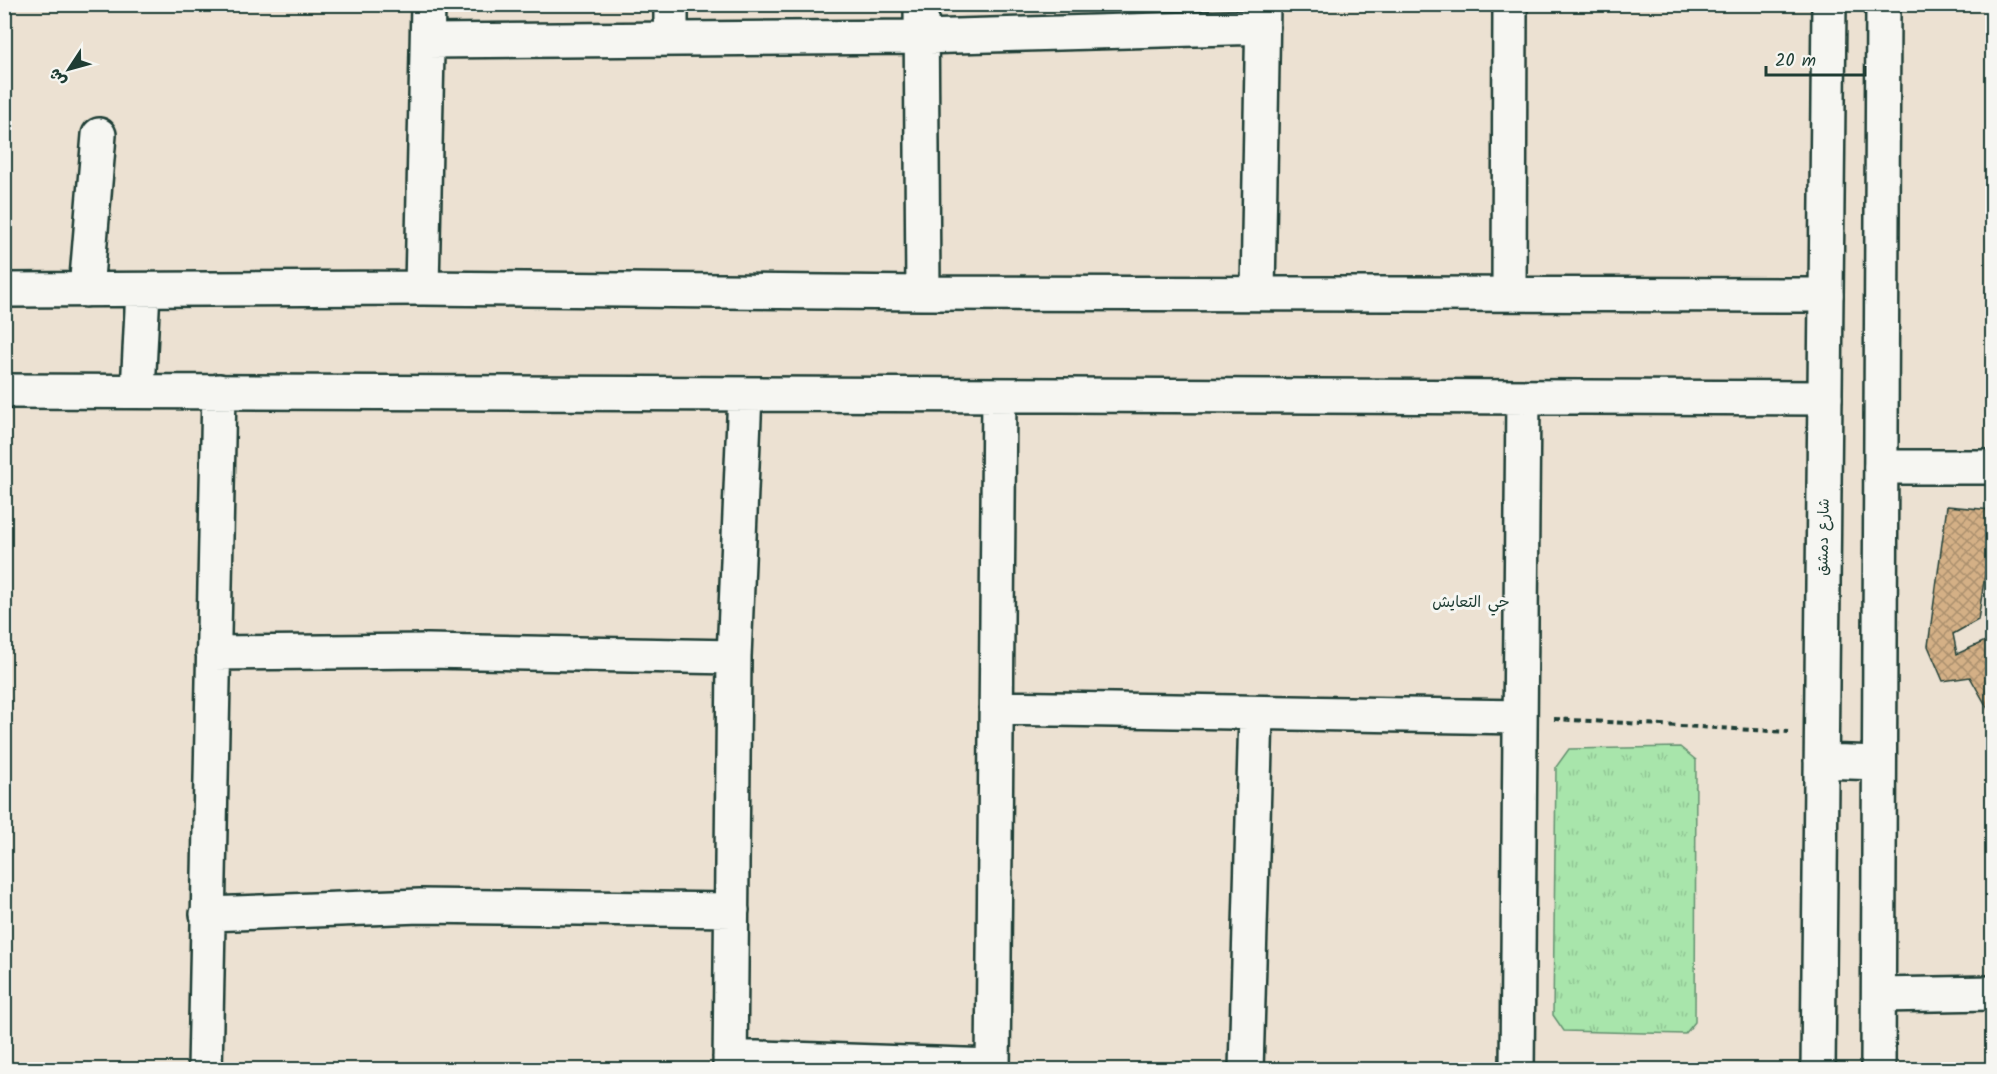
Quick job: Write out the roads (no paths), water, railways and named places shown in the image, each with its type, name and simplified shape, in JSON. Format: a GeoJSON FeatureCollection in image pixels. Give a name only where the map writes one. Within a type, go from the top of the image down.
{"type":"FeatureCollection","features":[{"type":"Feature","properties":{"kind":"street"},"geometry":{"type":"LineString","coordinates":[[422,288],[428,4]]}},
{"type":"Feature","properties":{"kind":"street"},"geometry":{"type":"LineString","coordinates":[[670,39],[671,4]]}},
{"type":"Feature","properties":{"kind":"street"},"geometry":{"type":"LineString","coordinates":[[921,4],[923,293]]}},
{"type":"Feature","properties":{"kind":"street"},"geometry":{"type":"LineString","coordinates":[[1509,293],[1510,4]]}},
{"type":"Feature","properties":{"kind":"street","name":"شارع دمشق"},"geometry":{"type":"LineString","coordinates":[[1818,1070],[1829,4]]}},
{"type":"Feature","properties":{"kind":"street"},"geometry":{"type":"LineString","coordinates":[[1878,1070],[1883,4]]}},
{"type":"Feature","properties":{"kind":"street"},"geometry":{"type":"LineString","coordinates":[[428,41],[921,37],[1263,16],[1258,292]]}},
{"type":"Feature","properties":{"kind":"street"},"geometry":{"type":"LineString","coordinates":[[86,290],[99,135]]}},
{"type":"Feature","properties":{"kind":"street"},"geometry":{"type":"LineString","coordinates":[[4,290],[422,288],[923,293],[1826,295]]}},
{"type":"Feature","properties":{"kind":"street"},"geometry":{"type":"LineString","coordinates":[[138,391],[142,290]]}},
{"type":"Feature","properties":{"kind":"street"},"geometry":{"type":"LineString","coordinates":[[4,391],[1826,398]]}},
{"type":"Feature","properties":{"kind":"street"},"geometry":{"type":"LineString","coordinates":[[205,1070],[219,391]]}},
{"type":"Feature","properties":{"kind":"street"},"geometry":{"type":"LineString","coordinates":[[745,394],[734,657],[730,1063],[993,1068],[999,394]]}},
{"type":"Feature","properties":{"kind":"street"},"geometry":{"type":"LineString","coordinates":[[1517,1070],[1523,397]]}},
{"type":"Feature","properties":{"kind":"street"},"geometry":{"type":"LineString","coordinates":[[1881,467],[1992,467]]}},
{"type":"Feature","properties":{"kind":"street"},"geometry":{"type":"LineString","coordinates":[[213,653],[428,651],[734,657]]}},
{"type":"Feature","properties":{"kind":"street"},"geometry":{"type":"LineString","coordinates":[[996,708],[1520,717]]}},
{"type":"Feature","properties":{"kind":"street"},"geometry":{"type":"LineString","coordinates":[[1246,1070],[1256,713]]}},
{"type":"Feature","properties":{"kind":"street"},"geometry":{"type":"LineString","coordinates":[[1821,747],[1879,763]]}},
{"type":"Feature","properties":{"kind":"street"},"geometry":{"type":"LineString","coordinates":[[207,914],[420,906],[732,910]]}},
{"type":"Feature","properties":{"kind":"street"},"geometry":{"type":"LineString","coordinates":[[1878,995],[1992,993]]}},
{"type":"Feature","properties":{"kind":"district","name":"حي التعايش"},"geometry":{"type":"Point","coordinates":[1471,602]}}]}
